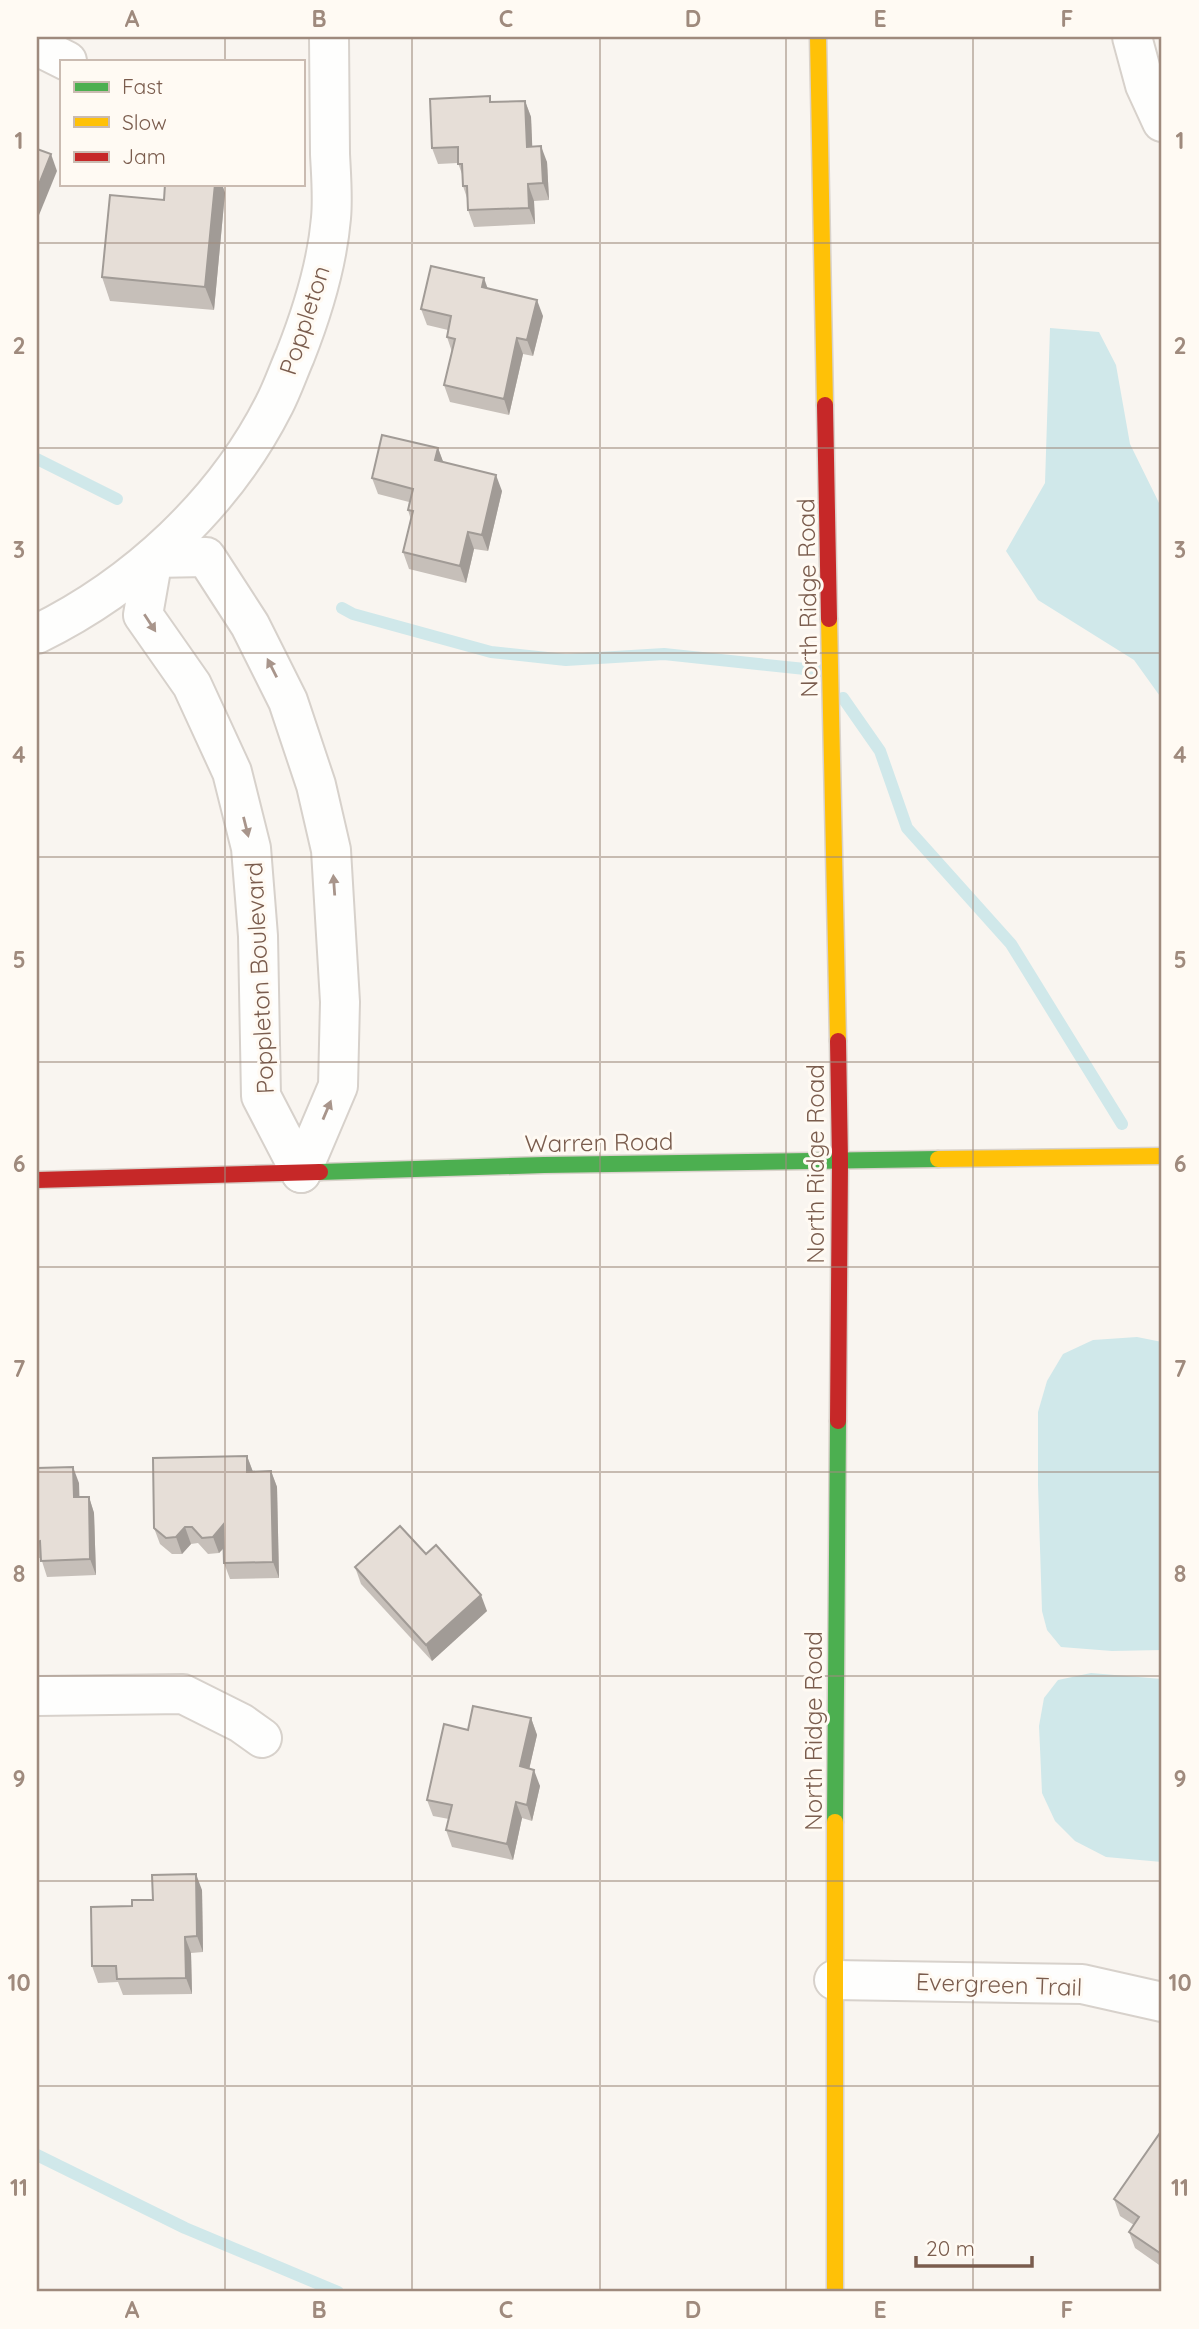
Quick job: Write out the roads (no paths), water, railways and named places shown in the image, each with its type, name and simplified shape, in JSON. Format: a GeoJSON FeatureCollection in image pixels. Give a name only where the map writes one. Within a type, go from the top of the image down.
{"type":"FeatureCollection","features":[{"type":"Feature","properties":{"kind":"street","name":"Poppleton"},"geometry":{"type":"LineString","coordinates":[[37,634],[62,622],[153,558],[224,483],[275,404],[308,324],[331,218],[316,93],[329,37]]}},
{"type":"Feature","properties":{"kind":"street","name":"North Ridge Road"},"geometry":{"type":"LineString","coordinates":[[818,37],[841,1162],[834,1980],[835,2292]]}},
{"type":"Feature","properties":{"kind":"street"},"geometry":{"type":"LineString","coordinates":[[1132,37],[1145,85],[1162,122]]}},
{"type":"Feature","properties":{"kind":"street"},"geometry":{"type":"LineString","coordinates":[[37,46],[65,60]]}},
{"type":"Feature","properties":{"kind":"street"},"geometry":{"type":"LineString","coordinates":[[153,558],[206,557],[250,625],[288,701],[316,785],[331,850],[337,929],[340,1002],[338,1086],[301,1173]]}},
{"type":"Feature","properties":{"kind":"street","name":"Poppleton Boulevard"},"geometry":{"type":"LineString","coordinates":[[153,558],[143,615],[192,685],[232,772],[248,835],[258,936],[261,1096],[301,1173]]}},
{"type":"Feature","properties":{"kind":"street","name":"Warren Road"},"geometry":{"type":"LineString","coordinates":[[37,1180],[544,1166],[1162,1156]]}},
{"type":"Feature","properties":{"kind":"street"},"geometry":{"type":"LineString","coordinates":[[37,1696],[183,1694],[242,1723],[262,1738]]}},
{"type":"Feature","properties":{"kind":"street","name":"Evergreen Trail"},"geometry":{"type":"LineString","coordinates":[[834,1980],[1082,1984],[1162,2002]]}},
{"type":"Feature","properties":{"kind":"water"},"geometry":{"type":"Polygon","coordinates":[[[1050,328],[1099,332],[1116,365],[1130,444],[1162,509],[1162,699],[1134,660],[1038,600],[1006,551],[1045,483],[1050,328]]]}},
{"type":"Feature","properties":{"kind":"water"},"geometry":{"type":"Polygon","coordinates":[[[1137,1337],[1162,1342],[1162,1650],[1112,1651],[1061,1647],[1047,1630],[1042,1611],[1038,1412],[1047,1381],[1063,1354],[1093,1340],[1137,1337]]]}},
{"type":"Feature","properties":{"kind":"water"},"geometry":{"type":"Polygon","coordinates":[[[1091,1673],[1162,1679],[1162,1862],[1106,1857],[1075,1841],[1055,1821],[1042,1793],[1039,1726],[1044,1698],[1058,1680],[1091,1673]]]}},
{"type":"Feature","properties":{"kind":"waterway"},"geometry":{"type":"LineString","coordinates":[[37,459],[117,499]]}},
{"type":"Feature","properties":{"kind":"waterway"},"geometry":{"type":"LineString","coordinates":[[342,608],[353,614],[491,652],[566,660],[664,654],[824,671],[826,674]]}},
{"type":"Feature","properties":{"kind":"waterway"},"geometry":{"type":"LineString","coordinates":[[843,698],[880,751],[907,828],[1011,944],[1122,1124]]}},
{"type":"Feature","properties":{"kind":"waterway"},"geometry":{"type":"LineString","coordinates":[[37,2155],[185,2228],[338,2292]]}}]}
